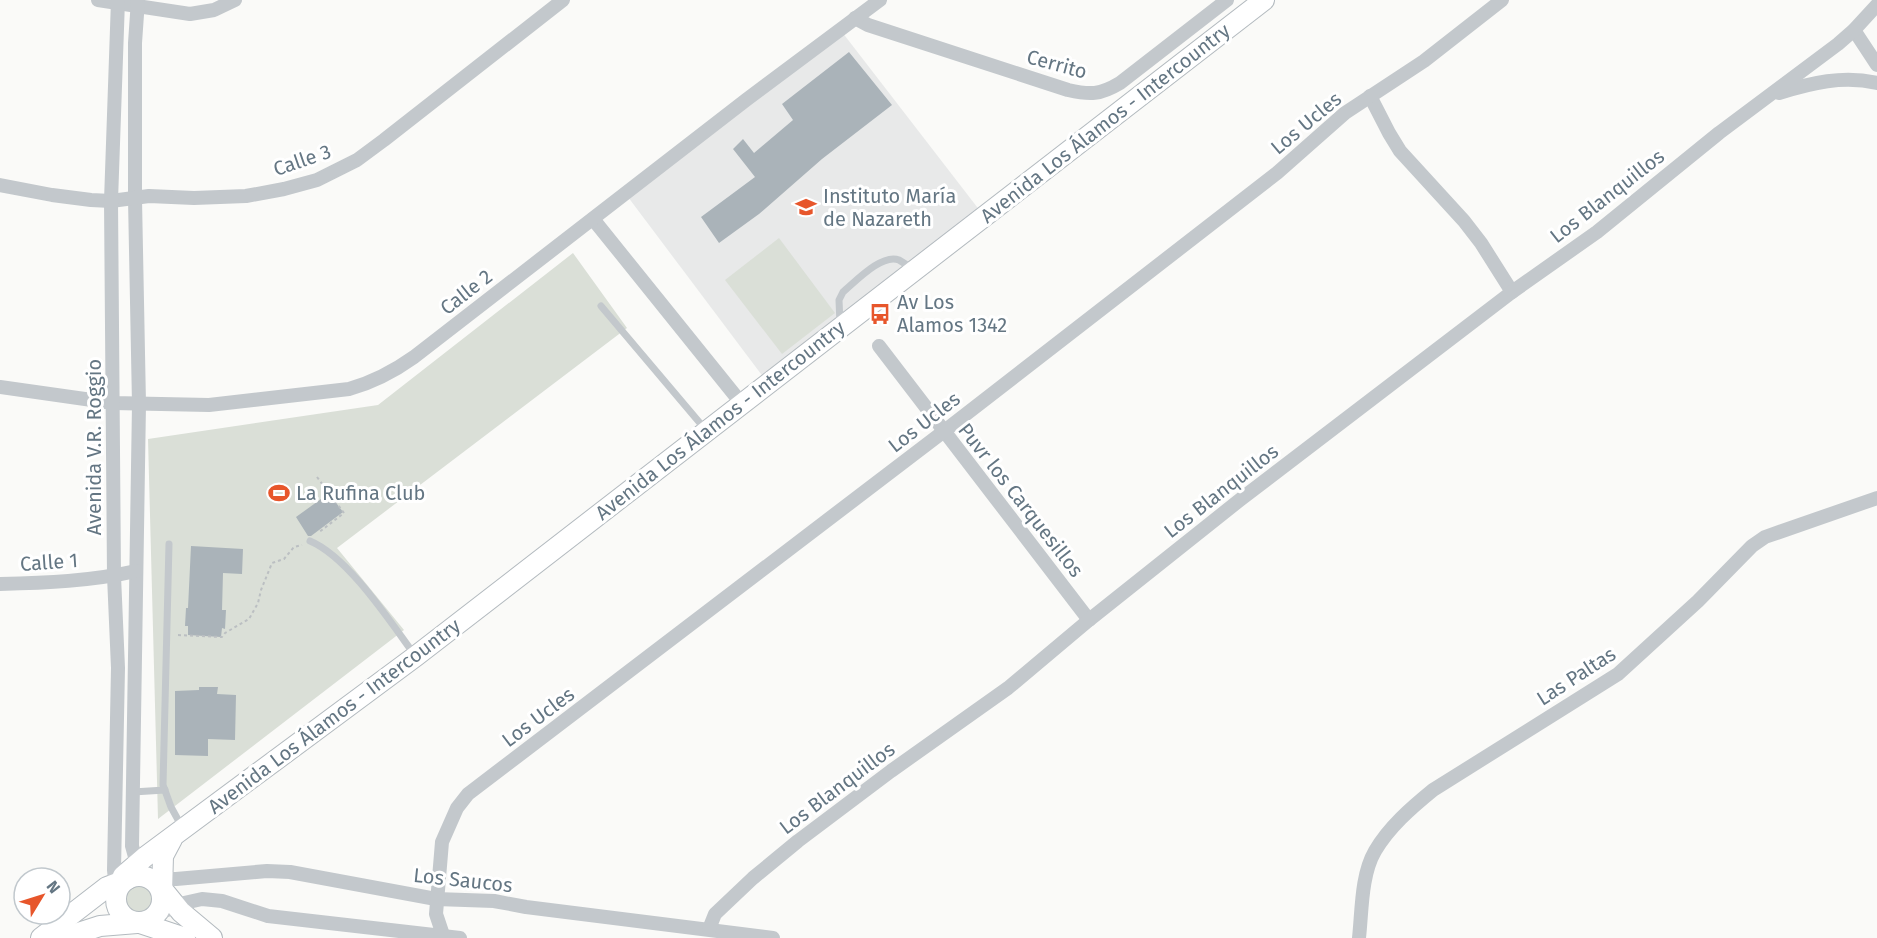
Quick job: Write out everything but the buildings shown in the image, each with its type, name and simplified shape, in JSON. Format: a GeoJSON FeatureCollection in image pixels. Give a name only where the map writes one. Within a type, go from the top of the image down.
{"type":"FeatureCollection","features":[{"type":"Feature","properties":{"kind":"main road","name":"Avenida Los Álamos - Intercountry"},"geometry":{"type":"LineString","coordinates":[[41,938],[139,882],[178,833],[416,656],[1264,0]]}},
{"type":"Feature","properties":{"kind":"main road"},"geometry":{"type":"LineString","coordinates":[[178,833],[163,856],[139,882],[116,901],[120,913],[125,918],[145,920],[185,938]]}},
{"type":"Feature","properties":{"kind":"main road"},"geometry":{"type":"LineString","coordinates":[[139,882],[177,906],[212,938]]}},
{"type":"Feature","properties":{"kind":"main road"},"geometry":{"type":"LineString","coordinates":[[63,938],[100,926],[145,920],[162,904],[139,882]]}},
{"type":"Feature","properties":{"kind":"street"},"geometry":{"type":"LineString","coordinates":[[98,0],[138,3],[190,14],[214,10],[234,0]]}},
{"type":"Feature","properties":{"kind":"street","name":"Calle 3"},"geometry":{"type":"LineString","coordinates":[[0,185],[52,195],[111,201],[149,196],[194,198],[246,196],[317,180],[357,160],[563,0]]}},
{"type":"Feature","properties":{"kind":"street","name":"Calle 2"},"geometry":{"type":"LineString","coordinates":[[0,387],[114,403],[209,405],[350,388],[369,383],[397,369],[414,357],[879,0]]}},
{"type":"Feature","properties":{"kind":"street","name":"Cerrito"},"geometry":{"type":"LineString","coordinates":[[855,18],[868,25],[1068,90],[1095,94],[1120,83],[1227,0]]}},
{"type":"Feature","properties":{"kind":"street","name":"Los Ucles"},"geometry":{"type":"LineString","coordinates":[[443,937],[436,914],[442,842],[457,808],[468,794],[943,432],[1277,173],[1345,113],[1424,61],[1502,0]]}},
{"type":"Feature","properties":{"kind":"street","name":"Avenida V.R. Roggio"},"geometry":{"type":"LineString","coordinates":[[117,2],[111,201],[114,576],[118,668],[139,882]]}},
{"type":"Feature","properties":{"kind":"street"},"geometry":{"type":"LineString","coordinates":[[138,3],[135,43],[135,199],[139,404],[132,846],[139,882]]}},
{"type":"Feature","properties":{"kind":"street","name":"Los Blanquillos"},"geometry":{"type":"LineString","coordinates":[[709,929],[715,914],[753,878],[798,841],[891,771],[1008,688],[1241,499],[1512,292],[1597,232],[1719,133],[1838,44],[1877,5]]}},
{"type":"Feature","properties":{"kind":"street"},"geometry":{"type":"LineString","coordinates":[[1854,30],[1877,65]]}},
{"type":"Feature","properties":{"kind":"street","name":"Los Blanquillos"},"geometry":{"type":"LineString","coordinates":[[1770,96],[1809,84],[1844,79],[1877,83]]}},
{"type":"Feature","properties":{"kind":"street"},"geometry":{"type":"LineString","coordinates":[[1370,96],[1400,151],[1470,228],[1512,292]]}},
{"type":"Feature","properties":{"kind":"street"},"geometry":{"type":"LineString","coordinates":[[593,219],[742,404]]}},
{"type":"Feature","properties":{"kind":"street","name":"Puvr los Carquesillos"},"geometry":{"type":"LineString","coordinates":[[879,346],[1089,620]]}},
{"type":"Feature","properties":{"kind":"street","name":"Las Paltas"},"geometry":{"type":"LineString","coordinates":[[1359,938],[1363,891],[1374,853],[1409,809],[1433,790],[1618,674],[1698,601],[1752,546],[1765,537],[1877,498]]}},
{"type":"Feature","properties":{"kind":"street","name":"Calle 1"},"geometry":{"type":"LineString","coordinates":[[0,584],[41,583],[114,576],[136,571]]}},
{"type":"Feature","properties":{"kind":"street"},"geometry":{"type":"LineString","coordinates":[[118,668],[135,667]]}},
{"type":"Feature","properties":{"kind":"street","name":"Los Saucos"},"geometry":{"type":"LineString","coordinates":[[139,882],[226,873],[290,872],[436,899],[494,901],[680,932],[709,929],[773,938]]}},
{"type":"Feature","properties":{"kind":"street"},"geometry":{"type":"LineString","coordinates":[[145,920],[177,906],[202,899],[222,901],[268,916],[460,938]]}},
{"type":"Feature","properties":{"kind":"lane"},"geometry":{"type":"LineString","coordinates":[[840,327],[839,300],[843,292],[881,261],[900,260],[913,271]]}},
{"type":"Feature","properties":{"kind":"lane"},"geometry":{"type":"LineString","coordinates":[[601,306],[706,431]]}},
{"type":"Feature","properties":{"kind":"lane"},"geometry":{"type":"LineString","coordinates":[[310,541],[321,546],[350,572],[416,656]]}},
{"type":"Feature","properties":{"kind":"lane"},"geometry":{"type":"LineString","coordinates":[[169,544],[163,785],[178,833]]}},
{"type":"Feature","properties":{"kind":"lane"},"geometry":{"type":"LineString","coordinates":[[133,792],[165,790]]}},
{"type":"Feature","properties":{"kind":"path"},"geometry":{"type":"LineString","coordinates":[[166,633],[222,638],[225,633],[249,619],[258,603],[272,563],[284,559],[294,547],[305,545],[344,513],[317,477]]}},
{"type":"Feature","properties":{"kind":"shaded area","name":"Instituto María de Nazareth"},"geometry":{"type":"Polygon","coordinates":[[[842,32],[984,216],[764,378],[628,197],[842,32]]]}},
{"type":"Feature","properties":{"kind":"shaded area"},"geometry":{"type":"Polygon","coordinates":[[[779,238],[835,313],[782,354],[725,280],[779,238]]]}},
{"type":"Feature","properties":{"kind":"shaded area","name":"La Rufina Club"},"geometry":{"type":"Polygon","coordinates":[[[573,253],[627,328],[337,548],[404,630],[158,819],[148,439],[378,405],[573,253]]]}},
{"type":"Feature","properties":{"kind":"shaded area"},"geometry":{"type":"Polygon","coordinates":[[[140,882],[152,887],[157,899],[152,911],[140,916],[128,911],[123,899],[128,887],[140,882]]]}},
{"type":"Feature","properties":{"kind":"place","name":"Instituto María de Nazareth"},"geometry":{"type":"Point","coordinates":[806,207]}},
{"type":"Feature","properties":{"kind":"place","name":"Av Los Alamos 1342"},"geometry":{"type":"Point","coordinates":[880,314]}},
{"type":"Feature","properties":{"kind":"place","name":"La Rufina Club"},"geometry":{"type":"Point","coordinates":[279,493]}}]}
